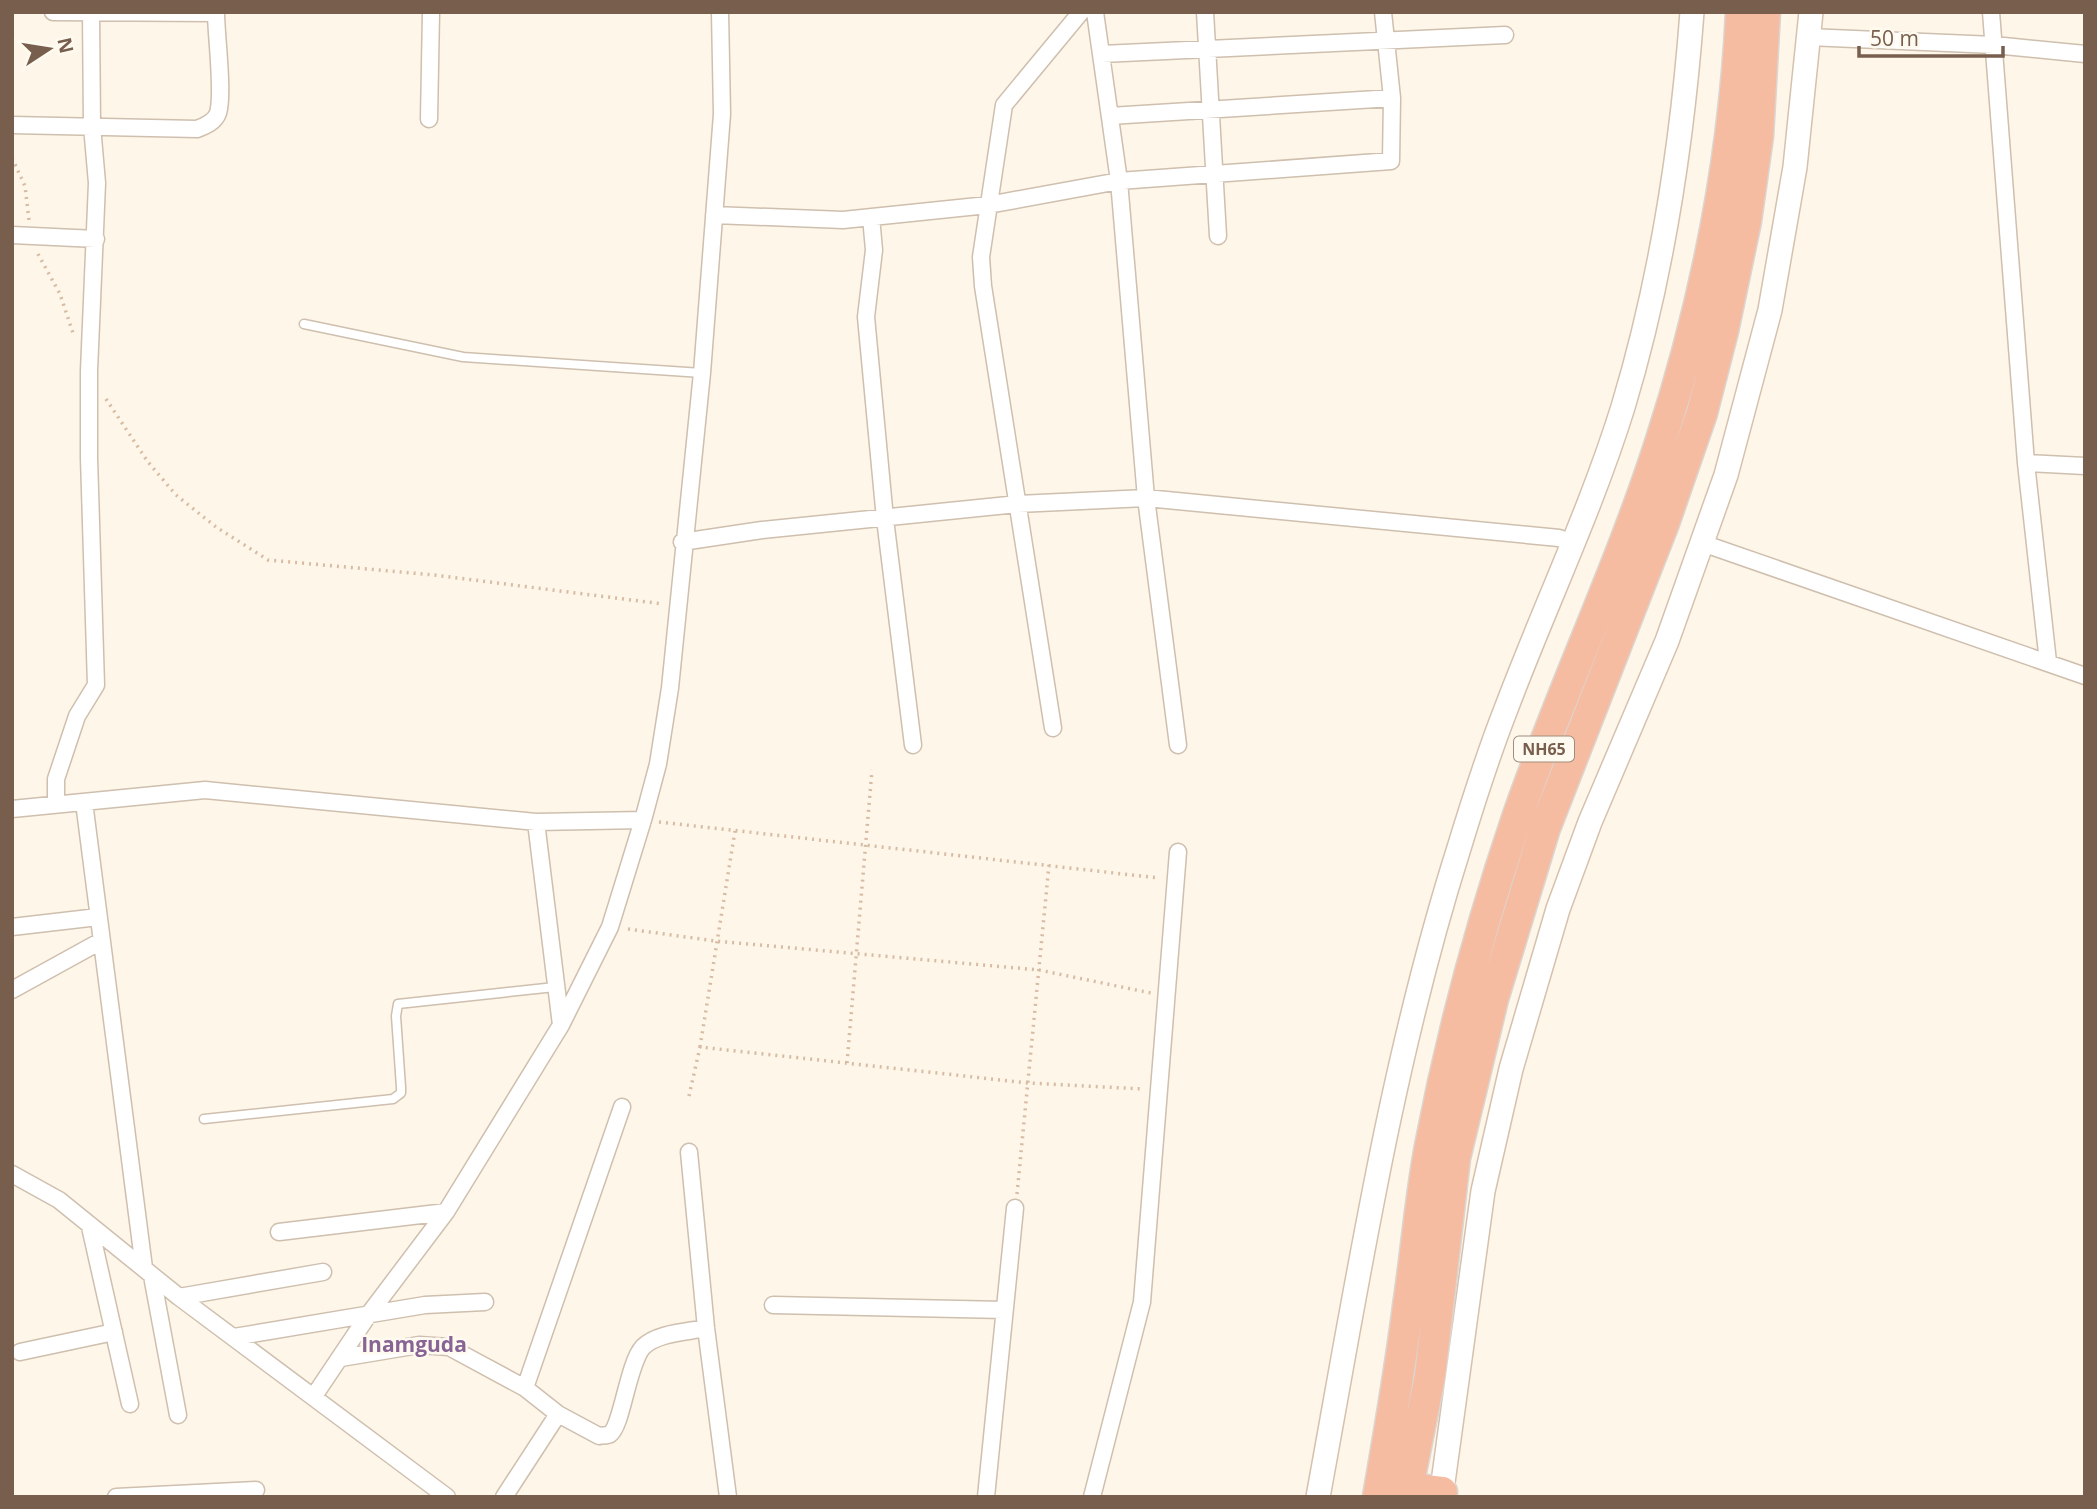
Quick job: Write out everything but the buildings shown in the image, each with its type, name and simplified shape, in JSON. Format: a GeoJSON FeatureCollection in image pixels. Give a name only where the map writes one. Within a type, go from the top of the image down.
{"type":"FeatureCollection","features":[{"type":"Feature","properties":{"kind":"highway","name":"NH65"},"geometry":{"type":"LineString","coordinates":[[1378,1497],[1402,1353],[1430,1146],[1465,993],[1517,818],[1621,551],[1659,446],[1694,334],[1721,207],[1732,132],[1741,12]]}},
{"type":"Feature","properties":{"kind":"highway","name":"NH65"},"geometry":{"type":"LineString","coordinates":[[1407,1493],[1430,1376],[1455,1158],[1493,999],[1545,828],[1664,523],[1702,413],[1723,331],[1746,220],[1758,136],[1765,12]]}},
{"type":"Feature","properties":{"kind":"highway"},"geometry":{"type":"LineString","coordinates":[[1407,1493],[1442,1494]]}},
{"type":"Feature","properties":{"kind":"street"},"geometry":{"type":"LineString","coordinates":[[12,125],[197,129],[215,119],[219,104],[216,13],[53,12]]}},
{"type":"Feature","properties":{"kind":"street"},"geometry":{"type":"LineString","coordinates":[[429,119],[431,12]]}},
{"type":"Feature","properties":{"kind":"street"},"geometry":{"type":"LineString","coordinates":[[314,1396],[369,1314],[446,1212],[561,1025],[610,927],[643,820],[658,764],[670,688],[682,542],[702,373],[722,114],[720,12]]}},
{"type":"Feature","properties":{"kind":"street"},"geometry":{"type":"LineString","coordinates":[[1053,728],[983,286],[981,257],[988,205],[996,174],[1004,105],[1081,12]]}},
{"type":"Feature","properties":{"kind":"street"},"geometry":{"type":"LineString","coordinates":[[1095,12],[1119,181],[1146,498],[1178,745]]}},
{"type":"Feature","properties":{"kind":"street"},"geometry":{"type":"LineString","coordinates":[[1205,12],[1219,236]]}},
{"type":"Feature","properties":{"kind":"street"},"geometry":{"type":"LineString","coordinates":[[714,215],[842,220],[988,205],[1119,181],[1391,161],[1392,98],[1383,12]]}},
{"type":"Feature","properties":{"kind":"street"},"geometry":{"type":"LineString","coordinates":[[1318,1497],[1386,1130],[1419,981],[1459,847],[1505,711],[1573,543],[1623,407],[1667,232],[1685,113],[1692,12]]}},
{"type":"Feature","properties":{"kind":"street"},"geometry":{"type":"LineString","coordinates":[[1442,1494],[1483,1191],[1511,1069],[1558,909],[1590,822],[1667,641],[1726,475],[1770,310],[1795,167],[1811,12]]}},
{"type":"Feature","properties":{"kind":"street"},"geometry":{"type":"LineString","coordinates":[[1991,12],[2026,463],[2048,662]]}},
{"type":"Feature","properties":{"kind":"street"},"geometry":{"type":"LineString","coordinates":[[56,804],[56,779],[76,716],[96,685],[89,371],[97,183],[92,126],[91,13]]}},
{"type":"Feature","properties":{"kind":"street"},"geometry":{"type":"LineString","coordinates":[[1102,54],[1505,35]]}},
{"type":"Feature","properties":{"kind":"street"},"geometry":{"type":"LineString","coordinates":[[1808,37],[1994,45],[2085,54]]}},
{"type":"Feature","properties":{"kind":"street"},"geometry":{"type":"LineString","coordinates":[[1110,116],[1392,98]]}},
{"type":"Feature","properties":{"kind":"street"},"geometry":{"type":"LineString","coordinates":[[871,217],[874,261],[866,317],[885,519],[913,745]]}},
{"type":"Feature","properties":{"kind":"street"},"geometry":{"type":"LineString","coordinates":[[12,235],[96,239]]}},
{"type":"Feature","properties":{"kind":"street"},"geometry":{"type":"LineString","coordinates":[[2026,463],[2085,466]]}},
{"type":"Feature","properties":{"kind":"street"},"geometry":{"type":"LineString","coordinates":[[682,542],[762,530],[1018,504],[1146,498],[1423,522],[1559,538],[1573,543]]}},
{"type":"Feature","properties":{"kind":"street"},"geometry":{"type":"LineString","coordinates":[[1702,543],[2085,676]]}},
{"type":"Feature","properties":{"kind":"street"},"geometry":{"type":"LineString","coordinates":[[12,809],[152,793],[205,790],[536,822],[643,820]]}},
{"type":"Feature","properties":{"kind":"street"},"geometry":{"type":"LineString","coordinates":[[84,802],[148,1272],[177,1415]]}},
{"type":"Feature","properties":{"kind":"street"},"geometry":{"type":"LineString","coordinates":[[536,822],[561,1025]]}},
{"type":"Feature","properties":{"kind":"street"},"geometry":{"type":"LineString","coordinates":[[1092,1497],[1142,1302],[1178,852]]}},
{"type":"Feature","properties":{"kind":"street"},"geometry":{"type":"LineString","coordinates":[[12,927],[98,917]]}},
{"type":"Feature","properties":{"kind":"street"},"geometry":{"type":"LineString","coordinates":[[12,990],[101,941]]}},
{"type":"Feature","properties":{"kind":"street"},"geometry":{"type":"LineString","coordinates":[[525,1388],[622,1107]]}},
{"type":"Feature","properties":{"kind":"street"},"geometry":{"type":"LineString","coordinates":[[689,1152],[706,1328],[728,1497]]}},
{"type":"Feature","properties":{"kind":"street"},"geometry":{"type":"LineString","coordinates":[[12,1174],[59,1200],[179,1297],[447,1497]]}},
{"type":"Feature","properties":{"kind":"street"},"geometry":{"type":"LineString","coordinates":[[986,1497],[1015,1208]]}},
{"type":"Feature","properties":{"kind":"street"},"geometry":{"type":"LineString","coordinates":[[279,1232],[446,1212]]}},
{"type":"Feature","properties":{"kind":"street"},"geometry":{"type":"LineString","coordinates":[[90,1227],[130,1404]]}},
{"type":"Feature","properties":{"kind":"street"},"geometry":{"type":"LineString","coordinates":[[179,1297],[323,1272]]}},
{"type":"Feature","properties":{"kind":"street"},"geometry":{"type":"LineString","coordinates":[[234,1336],[452,1301],[485,1301]]}},
{"type":"Feature","properties":{"kind":"street"},"geometry":{"type":"LineString","coordinates":[[773,1305],[1004,1310]]}},
{"type":"Feature","properties":{"kind":"street"},"geometry":{"type":"LineString","coordinates":[[341,1358],[419,1345],[449,1347],[525,1388],[558,1414],[599,1436],[610,1434],[644,1346],[658,1339],[706,1328]]}},
{"type":"Feature","properties":{"kind":"street"},"geometry":{"type":"LineString","coordinates":[[20,1352],[114,1332]]}},
{"type":"Feature","properties":{"kind":"street"},"geometry":{"type":"LineString","coordinates":[[504,1497],[558,1414]]}},
{"type":"Feature","properties":{"kind":"street"},"geometry":{"type":"LineString","coordinates":[[116,1497],[256,1490]]}},
{"type":"Feature","properties":{"kind":"lane"},"geometry":{"type":"LineString","coordinates":[[304,324],[463,357],[702,373]]}},
{"type":"Feature","properties":{"kind":"lane"},"geometry":{"type":"LineString","coordinates":[[204,1119],[393,1099],[401,1093],[396,1016],[398,1004],[555,987]]}},
{"type":"Feature","properties":{"kind":"path"},"geometry":{"type":"LineString","coordinates":[[12,158],[24,186],[31,235],[60,293],[89,371],[124,429],[176,495],[216,527],[268,560],[434,575],[611,599],[677,605]]}},
{"type":"Feature","properties":{"kind":"path"},"geometry":{"type":"LineString","coordinates":[[847,1063],[872,770]]}},
{"type":"Feature","properties":{"kind":"path"},"geometry":{"type":"LineString","coordinates":[[643,820],[866,848],[1177,880]]}},
{"type":"Feature","properties":{"kind":"path"},"geometry":{"type":"LineString","coordinates":[[689,1096],[700,1047],[734,831]]}},
{"type":"Feature","properties":{"kind":"path"},"geometry":{"type":"LineString","coordinates":[[1015,1208],[1049,865]]}},
{"type":"Feature","properties":{"kind":"path"},"geometry":{"type":"LineString","coordinates":[[610,927],[715,941],[1039,970],[1167,996]]}},
{"type":"Feature","properties":{"kind":"path"},"geometry":{"type":"LineString","coordinates":[[700,1047],[1028,1083],[1159,1090]]}},
{"type":"Feature","properties":{"kind":"district","name":"Inamguda"},"geometry":{"type":"Point","coordinates":[414,1344]}}]}
